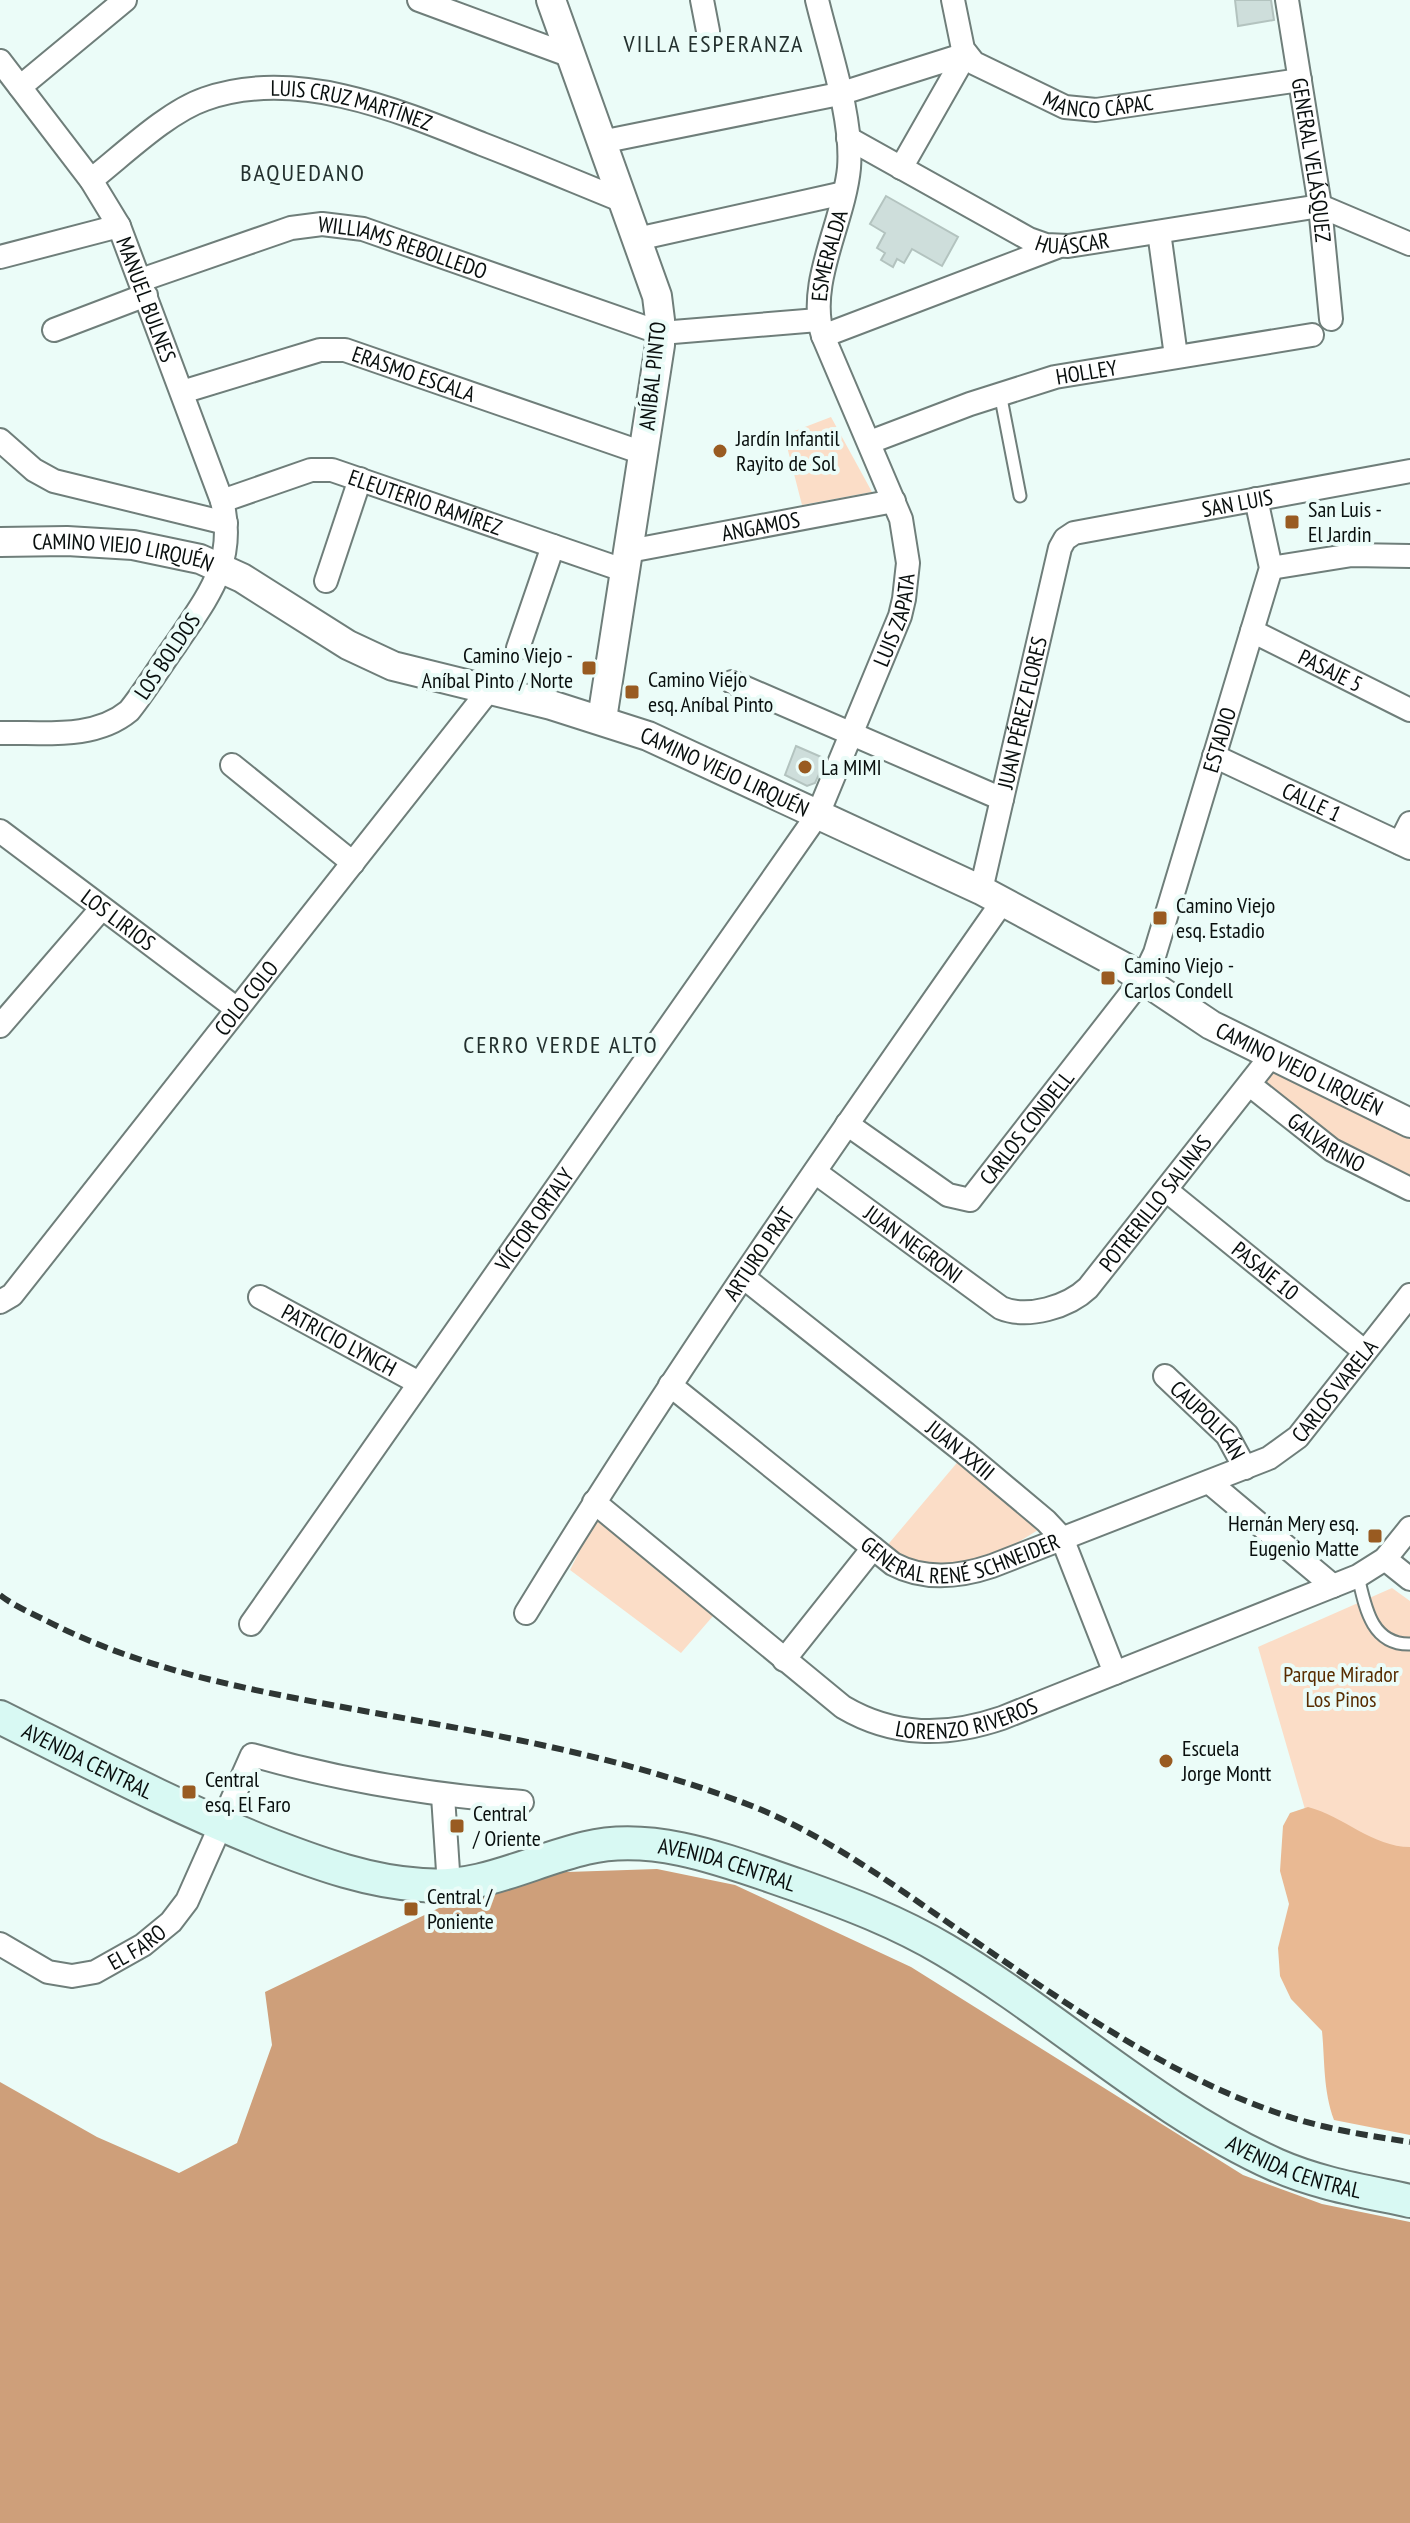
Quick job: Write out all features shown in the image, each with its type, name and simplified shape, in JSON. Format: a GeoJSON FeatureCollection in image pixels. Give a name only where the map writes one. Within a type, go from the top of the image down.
{"type":"FeatureCollection","features":[{"type":"Feature","properties":{"kind":"main road","name":"AVENIDA CENTRAL"},"geometry":{"type":"LineString","coordinates":[[0,1717],[220,1824],[290,1853],[355,1874],[401,1883],[449,1886],[485,1881],[585,1848],[604,1845],[675,1848],[757,1872],[875,1914],[945,1950],[1187,2116],[1250,2152],[1278,2166],[1332,2185],[1410,2201]]}},
{"type":"Feature","properties":{"kind":"street"},"geometry":{"type":"LineString","coordinates":[[20,87],[125,0]]}},
{"type":"Feature","properties":{"kind":"street"},"geometry":{"type":"LineString","coordinates":[[419,0],[571,56]]}},
{"type":"Feature","properties":{"kind":"street","name":"ANÍBAL PINTO"},"geometry":{"type":"LineString","coordinates":[[551,0],[657,296],[661,333],[602,719]]}},
{"type":"Feature","properties":{"kind":"street"},"geometry":{"type":"LineString","coordinates":[[702,0],[708,31]]}},
{"type":"Feature","properties":{"kind":"street","name":"ESMERALDA"},"geometry":{"type":"LineString","coordinates":[[817,0],[848,138],[849,166],[819,293],[820,328],[894,501]]}},
{"type":"Feature","properties":{"kind":"street"},"geometry":{"type":"LineString","coordinates":[[901,168],[966,54],[953,0]]}},
{"type":"Feature","properties":{"kind":"street","name":"GENERAL VELÁSQUEZ"},"geometry":{"type":"LineString","coordinates":[[1287,0],[1320,206],[1331,319]]}},
{"type":"Feature","properties":{"kind":"street"},"geometry":{"type":"LineString","coordinates":[[601,142],[839,94],[966,54]]}},
{"type":"Feature","properties":{"kind":"street","name":"MANCO CÁPAC"},"geometry":{"type":"LineString","coordinates":[[966,54],[980,67],[1019,86],[1065,107],[1085,110],[1300,80]]}},
{"type":"Feature","properties":{"kind":"street","name":"MANUEL BULNES"},"geometry":{"type":"LineString","coordinates":[[0,61],[91,180],[119,226],[222,501],[227,543],[222,568]]}},
{"type":"Feature","properties":{"kind":"street","name":"LUIS CRUZ MARTÍNEZ"},"geometry":{"type":"LineString","coordinates":[[91,180],[172,117],[204,99],[265,89],[298,89],[333,93],[419,119],[623,201]]}},
{"type":"Feature","properties":{"kind":"street","name":"HUÁSCAR"},"geometry":{"type":"LineString","coordinates":[[848,138],[1029,239],[1057,247],[1320,206]]}},
{"type":"Feature","properties":{"kind":"street"},"geometry":{"type":"LineString","coordinates":[[637,239],[844,193]]}},
{"type":"Feature","properties":{"kind":"street"},"geometry":{"type":"LineString","coordinates":[[1320,206],[1410,244]]}},
{"type":"Feature","properties":{"kind":"street","name":"WILLIAMS REBOLLEDO"},"geometry":{"type":"LineString","coordinates":[[54,330],[144,287],[291,228],[322,224],[363,229],[661,333]]}},
{"type":"Feature","properties":{"kind":"street"},"geometry":{"type":"LineString","coordinates":[[0,257],[119,226]]}},
{"type":"Feature","properties":{"kind":"street"},"geometry":{"type":"LineString","coordinates":[[1159,232],[1176,356]]}},
{"type":"Feature","properties":{"kind":"street"},"geometry":{"type":"LineString","coordinates":[[661,333],[820,328],[1057,247]]}},
{"type":"Feature","properties":{"kind":"street","name":"HOLLEY"},"geometry":{"type":"LineString","coordinates":[[870,442],[1000,393],[1066,375],[1312,335]]}},
{"type":"Feature","properties":{"kind":"street","name":"ERASMO ESCALA"},"geometry":{"type":"LineString","coordinates":[[182,392],[320,350],[345,350],[643,453]]}},
{"type":"Feature","properties":{"kind":"street"},"geometry":{"type":"LineString","coordinates":[[0,440],[34,470],[54,481],[226,523]]}},
{"type":"Feature","properties":{"kind":"street","name":"ELEUTERIO RAMÍREZ"},"geometry":{"type":"LineString","coordinates":[[222,501],[311,470],[332,470],[553,546],[628,561]]}},
{"type":"Feature","properties":{"kind":"street","name":"SAN LUIS"},"geometry":{"type":"LineString","coordinates":[[1065,539],[1074,533],[1410,471]]}},
{"type":"Feature","properties":{"kind":"street"},"geometry":{"type":"LineString","coordinates":[[326,581],[360,479]]}},
{"type":"Feature","properties":{"kind":"street","name":"ESTADIO"},"geometry":{"type":"LineString","coordinates":[[1143,978],[1155,953],[1271,568],[1256,499]]}},
{"type":"Feature","properties":{"kind":"street","name":"ANGAMOS"},"geometry":{"type":"LineString","coordinates":[[628,561],[894,501]]}},
{"type":"Feature","properties":{"kind":"street","name":"LUIS ZAPATA"},"geometry":{"type":"LineString","coordinates":[[818,814],[894,632],[904,599],[908,563],[906,541],[894,501]]}},
{"type":"Feature","properties":{"kind":"street","name":"JUAN PÉREZ FLORES"},"geometry":{"type":"LineString","coordinates":[[992,896],[1002,799],[1060,548],[1065,539]]}},
{"type":"Feature","properties":{"kind":"street","name":"CAMINO VIEJO LIRQUÉN"},"geometry":{"type":"LineString","coordinates":[[0,542],[67,541],[133,545],[177,553],[222,568],[368,655],[415,673],[602,719],[673,746],[992,896],[1143,978],[1196,1016],[1410,1123]]}},
{"type":"Feature","properties":{"kind":"street"},"geometry":{"type":"LineString","coordinates":[[518,648],[553,546]]}},
{"type":"Feature","properties":{"kind":"street"},"geometry":{"type":"LineString","coordinates":[[1271,568],[1352,555],[1410,556]]}},
{"type":"Feature","properties":{"kind":"street","name":"LOS BOLDOS"},"geometry":{"type":"LineString","coordinates":[[0,733],[88,730],[119,719],[136,702],[214,585],[222,568]]}},
{"type":"Feature","properties":{"kind":"street","name":"PASAJE 5"},"geometry":{"type":"LineString","coordinates":[[1252,631],[1410,710]]}},
{"type":"Feature","properties":{"kind":"street"},"geometry":{"type":"LineString","coordinates":[[732,682],[1002,799]]}},
{"type":"Feature","properties":{"kind":"street","name":"COLO COLO"},"geometry":{"type":"LineString","coordinates":[[0,1302],[12,1295],[489,690]]}},
{"type":"Feature","properties":{"kind":"street","name":"CALLE 1"},"geometry":{"type":"LineString","coordinates":[[1214,756],[1407,838]]}},
{"type":"Feature","properties":{"kind":"street"},"geometry":{"type":"LineString","coordinates":[[232,765],[353,863]]}},
{"type":"Feature","properties":{"kind":"street","name":"VÍCTOR ORTALY"},"geometry":{"type":"LineString","coordinates":[[251,1624],[818,814]]}},
{"type":"Feature","properties":{"kind":"street","name":"LOS LIRIOS"},"geometry":{"type":"LineString","coordinates":[[0,831],[237,1009]]}},
{"type":"Feature","properties":{"kind":"street","name":"ARTURO PRAT"},"geometry":{"type":"LineString","coordinates":[[526,1613],[670,1385],[847,1124],[992,896]]}},
{"type":"Feature","properties":{"kind":"street"},"geometry":{"type":"LineString","coordinates":[[0,1026],[101,909]]}},
{"type":"Feature","properties":{"kind":"street","name":"CARLOS CONDELL"},"geometry":{"type":"LineString","coordinates":[[847,1124],[948,1195],[970,1200],[1143,978]]}},
{"type":"Feature","properties":{"kind":"street","name":"POTRERILLO SALINAS"},"geometry":{"type":"LineString","coordinates":[[1014,1312],[1032,1311],[1077,1299],[1271,1056]]}},
{"type":"Feature","properties":{"kind":"street","name":"GALVARINO"},"geometry":{"type":"LineString","coordinates":[[1250,1085],[1332,1150],[1410,1189]]}},
{"type":"Feature","properties":{"kind":"street","name":"JUAN NEGRONI"},"geometry":{"type":"LineString","coordinates":[[815,1172],[1001,1308],[1014,1312]]}},
{"type":"Feature","properties":{"kind":"street","name":"PASAJE 10"},"geometry":{"type":"LineString","coordinates":[[1166,1190],[1364,1351]]}},
{"type":"Feature","properties":{"kind":"street","name":"JUAN XXIII"},"geometry":{"type":"LineString","coordinates":[[743,1277],[965,1453],[1062,1538],[1115,1673]]}},
{"type":"Feature","properties":{"kind":"street","name":"CARLOS VARELA"},"geometry":{"type":"LineString","coordinates":[[1245,1468],[1291,1444],[1410,1295]]}},
{"type":"Feature","properties":{"kind":"street","name":"PATRICIO LYNCH"},"geometry":{"type":"LineString","coordinates":[[260,1297],[419,1383]]}},
{"type":"Feature","properties":{"kind":"street","name":"CAUPOLICÁN"},"geometry":{"type":"LineString","coordinates":[[1165,1376],[1227,1435],[1245,1468]]}},
{"type":"Feature","properties":{"kind":"street","name":"GENERAL RENÉ SCHNEIDER"},"geometry":{"type":"LineString","coordinates":[[670,1385],[893,1564],[912,1572],[938,1576],[992,1566],[1245,1468]]}},
{"type":"Feature","properties":{"kind":"street"},"geometry":{"type":"LineString","coordinates":[[1209,1482],[1333,1586]]}},
{"type":"Feature","properties":{"kind":"street","name":"LORENZO RIVEROS"},"geometry":{"type":"LineString","coordinates":[[594,1502],[829,1697],[857,1715],[891,1728],[931,1732],[984,1724],[1358,1576],[1385,1559],[1410,1528]]}},
{"type":"Feature","properties":{"kind":"street"},"geometry":{"type":"LineString","coordinates":[[784,1660],[873,1548]]}},
{"type":"Feature","properties":{"kind":"street"},"geometry":{"type":"LineString","coordinates":[[1385,1559],[1410,1579]]}},
{"type":"Feature","properties":{"kind":"street","name":"EL FARO"},"geometry":{"type":"LineString","coordinates":[[0,1944],[38,1967],[60,1975],[84,1975],[106,1967],[143,1945],[180,1911],[193,1889],[252,1755],[354,1782],[443,1796]]}},
{"type":"Feature","properties":{"kind":"street"},"geometry":{"type":"LineString","coordinates":[[449,1886],[443,1796],[522,1802]]}},
{"type":"Feature","properties":{"kind":"lane"},"geometry":{"type":"LineString","coordinates":[[1000,393],[1020,496]]}},
{"type":"Feature","properties":{"kind":"lane"},"geometry":{"type":"LineString","coordinates":[[1358,1576],[1372,1624],[1394,1642],[1410,1644]]}},
{"type":"Feature","properties":{"kind":"green space"},"geometry":{"type":"Polygon","coordinates":[[[831,417],[872,492],[802,505],[784,435],[831,417]]]}},
{"type":"Feature","properties":{"kind":"green space"},"geometry":{"type":"Polygon","coordinates":[[[1270,1071],[1410,1139],[1410,1193],[1260,1086],[1270,1071]]]}},
{"type":"Feature","properties":{"kind":"green space"},"geometry":{"type":"Polygon","coordinates":[[[961,1458],[1043,1527],[981,1565],[933,1572],[885,1548],[961,1458]]]}},
{"type":"Feature","properties":{"kind":"green space"},"geometry":{"type":"Polygon","coordinates":[[[596,1518],[713,1616],[681,1653],[570,1570],[596,1518]]]}},
{"type":"Feature","properties":{"kind":"green space","name":"Parque Mirador Los Pinos"},"geometry":{"type":"Polygon","coordinates":[[[1392,1588],[1410,1601],[1410,1934],[1335,1913],[1258,1647],[1392,1588]]]}},
{"type":"Feature","properties":{"kind":"shaded area"},"geometry":{"type":"Polygon","coordinates":[[[1308,1807],[1383,1842],[1410,1847],[1410,2135],[1334,2120],[1326,2087],[1322,2031],[1291,1999],[1280,1976],[1278,1948],[1289,1904],[1280,1871],[1283,1826],[1290,1813],[1308,1807]]]}},
{"type":"Feature","properties":{"kind":"shaded area"},"geometry":{"type":"Polygon","coordinates":[[[657,1869],[735,1885],[911,1967],[1243,2175],[1322,2204],[1410,2222],[1410,2523],[0,2523],[0,2082],[97,2137],[179,2173],[237,2143],[272,2045],[265,1992],[439,1908],[537,1873],[657,1869]]]}},
{"type":"Feature","properties":{"kind":"building"},"geometry":{"type":"Polygon","coordinates":[[[1235,0],[1271,0],[1274,20],[1238,26],[1235,0]]]}},
{"type":"Feature","properties":{"kind":"building"},"geometry":{"type":"Polygon","coordinates":[[[886,196],[958,237],[942,266],[912,249],[904,263],[897,259],[893,267],[881,260],[885,253],[877,248],[885,233],[870,224],[886,196]]]}},
{"type":"Feature","properties":{"kind":"building","name":"La MIMI"},"geometry":{"type":"Polygon","coordinates":[[[796,746],[826,759],[815,783],[807,786],[785,775],[796,746]]]}},
{"type":"Feature","properties":{"kind":"railway"},"geometry":{"type":"LineString","coordinates":[[0,1595],[85,1639],[162,1667],[283,1696],[560,1749],[656,1774],[752,1806],[837,1849],[1116,2035],[1194,2077],[1292,2118],[1410,2142]]}},
{"type":"Feature","properties":{"kind":"place","name":"Jardín Infantil Rayito de Sol"},"geometry":{"type":"Point","coordinates":[720,451]}},
{"type":"Feature","properties":{"kind":"place","name":"San Luis - El Jardin"},"geometry":{"type":"Point","coordinates":[1292,522]}},
{"type":"Feature","properties":{"kind":"place","name":"Camino Viejo - Aníbal Pinto / Norte"},"geometry":{"type":"Point","coordinates":[589,668]}},
{"type":"Feature","properties":{"kind":"place","name":"Camino Viejo esq. Aníbal Pinto"},"geometry":{"type":"Point","coordinates":[632,692]}},
{"type":"Feature","properties":{"kind":"place","name":"La MIMI"},"geometry":{"type":"Point","coordinates":[805,767]}},
{"type":"Feature","properties":{"kind":"place","name":"Camino Viejo esq. Estadio"},"geometry":{"type":"Point","coordinates":[1160,918]}},
{"type":"Feature","properties":{"kind":"place","name":"Camino Viejo - Carlos Condell"},"geometry":{"type":"Point","coordinates":[1108,978]}},
{"type":"Feature","properties":{"kind":"place","name":"Hernán Mery esq. Eugenio Matte"},"geometry":{"type":"Point","coordinates":[1375,1536]}},
{"type":"Feature","properties":{"kind":"place","name":"Escuela Jorge Montt"},"geometry":{"type":"Point","coordinates":[1166,1761]}},
{"type":"Feature","properties":{"kind":"place","name":"Central esq. El Faro"},"geometry":{"type":"Point","coordinates":[189,1792]}},
{"type":"Feature","properties":{"kind":"place","name":"Central / Oriente"},"geometry":{"type":"Point","coordinates":[457,1826]}},
{"type":"Feature","properties":{"kind":"place","name":"Central / Poniente"},"geometry":{"type":"Point","coordinates":[411,1909]}},
{"type":"Feature","properties":{"kind":"district","name":"VILLA ESPERANZA"},"geometry":{"type":"Point","coordinates":[714,44]}},
{"type":"Feature","properties":{"kind":"district","name":"BAQUEDANO"},"geometry":{"type":"Point","coordinates":[303,173]}},
{"type":"Feature","properties":{"kind":"district","name":"CERRO VERDE ALTO"},"geometry":{"type":"Point","coordinates":[561,1045]}}]}
